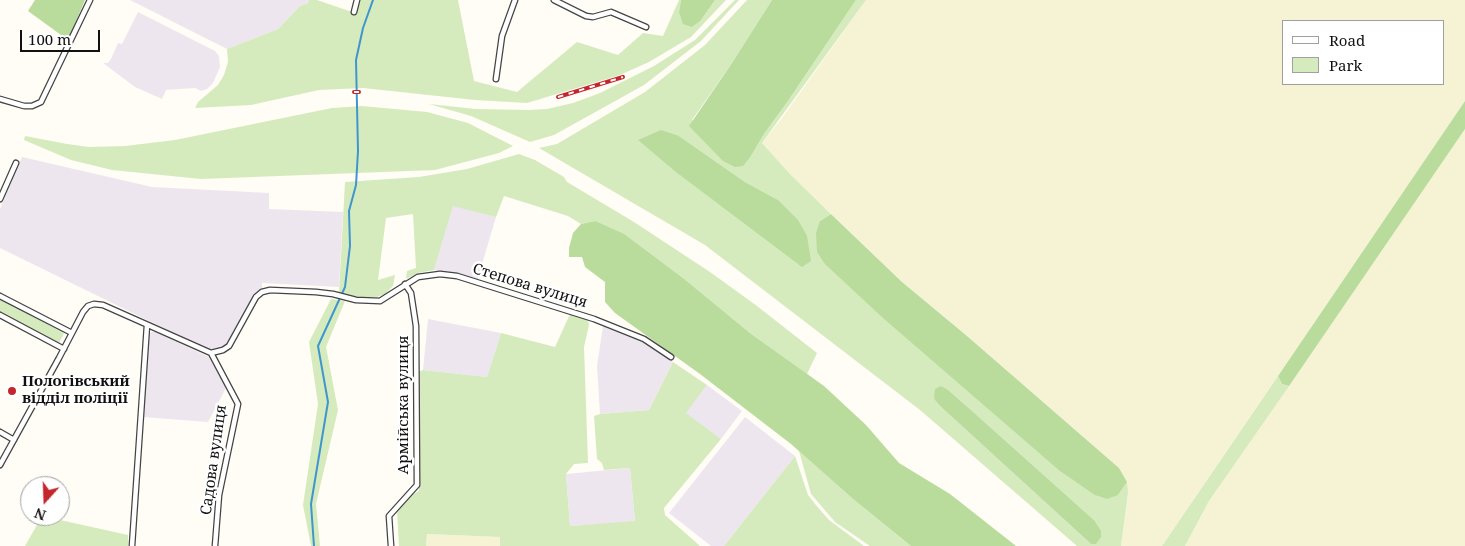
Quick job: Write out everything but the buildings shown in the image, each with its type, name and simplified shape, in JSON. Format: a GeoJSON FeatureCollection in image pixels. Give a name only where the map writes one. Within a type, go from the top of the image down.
{"type":"FeatureCollection","features":[{"type":"Feature","properties":{"kind":"street"},"geometry":{"type":"LineString","coordinates":[[0,99],[28,107],[41,102],[90,0]]}},
{"type":"Feature","properties":{"kind":"street"},"geometry":{"type":"LineString","coordinates":[[354,12],[358,0]]}},
{"type":"Feature","properties":{"kind":"street"},"geometry":{"type":"LineString","coordinates":[[496,79],[502,36],[516,0]]}},
{"type":"Feature","properties":{"kind":"street"},"geometry":{"type":"LineString","coordinates":[[554,0],[586,16],[611,12],[646,27]]}},
{"type":"Feature","properties":{"kind":"street"},"geometry":{"type":"LineString","coordinates":[[0,199],[16,163]]}},
{"type":"Feature","properties":{"kind":"street","name":"Степова вулиця"},"geometry":{"type":"LineString","coordinates":[[210,354],[229,346],[256,297],[262,292],[270,290],[316,292],[356,300],[380,301],[418,277],[440,274],[457,276],[594,319],[644,339],[671,357]]}},
{"type":"Feature","properties":{"kind":"street","name":"Армійська вулиця"},"geometry":{"type":"LineString","coordinates":[[391,546],[390,516],[417,485],[416,326],[411,293],[405,284]]}},
{"type":"Feature","properties":{"kind":"street"},"geometry":{"type":"LineString","coordinates":[[0,296],[72,333]]}},
{"type":"Feature","properties":{"kind":"street"},"geometry":{"type":"LineString","coordinates":[[0,465],[84,309],[88,306],[94,304],[103,305],[210,354]]}},
{"type":"Feature","properties":{"kind":"street"},"geometry":{"type":"LineString","coordinates":[[0,315],[64,349]]}},
{"type":"Feature","properties":{"kind":"street"},"geometry":{"type":"LineString","coordinates":[[132,546],[146,325]]}},
{"type":"Feature","properties":{"kind":"street","name":"Садова вулиця"},"geometry":{"type":"LineString","coordinates":[[210,354],[238,404],[219,494],[215,546]]}},
{"type":"Feature","properties":{"kind":"street"},"geometry":{"type":"LineString","coordinates":[[0,432],[14,440]]}},
{"type":"Feature","properties":{"kind":"shaded area"},"geometry":{"type":"Polygon","coordinates":[[[130,0],[309,0],[308,3],[300,6],[278,29],[227,49],[130,0]]]}},
{"type":"Feature","properties":{"kind":"shaded area"},"geometry":{"type":"Polygon","coordinates":[[[866,0],[1465,0],[1465,101],[1162,546],[1121,546],[1128,493],[1119,468],[902,282],[790,174],[762,143],[866,0]]]}},
{"type":"Feature","properties":{"kind":"shaded area"},"geometry":{"type":"Polygon","coordinates":[[[138,12],[215,51],[219,56],[220,67],[213,83],[207,89],[201,91],[195,88],[166,90],[162,99],[135,87],[103,63],[108,63],[111,59],[118,43],[122,44],[138,12]]]}},
{"type":"Feature","properties":{"kind":"shaded area"},"geometry":{"type":"Polygon","coordinates":[[[1465,129],[1465,546],[1185,546],[1209,501],[1465,129]]]}},
{"type":"Feature","properties":{"kind":"shaded area"},"geometry":{"type":"Polygon","coordinates":[[[22,157],[152,187],[269,193],[269,209],[343,212],[339,287],[262,283],[262,288],[253,295],[231,340],[216,352],[206,349],[0,248],[0,209],[22,157]]]}},
{"type":"Feature","properties":{"kind":"shaded area"},"geometry":{"type":"Polygon","coordinates":[[[453,205],[496,217],[477,281],[457,274],[434,270],[453,205]]]}},
{"type":"Feature","properties":{"kind":"shaded area"},"geometry":{"type":"Polygon","coordinates":[[[428,319],[501,333],[487,377],[423,370],[428,319]]]}},
{"type":"Feature","properties":{"kind":"shaded area"},"geometry":{"type":"Polygon","coordinates":[[[603,326],[644,340],[673,362],[649,410],[600,414],[597,366],[603,326]]]}},
{"type":"Feature","properties":{"kind":"shaded area"},"geometry":{"type":"Polygon","coordinates":[[[151,332],[156,332],[209,357],[226,388],[208,422],[143,417],[149,335],[151,332]]]}},
{"type":"Feature","properties":{"kind":"shaded area"},"geometry":{"type":"Polygon","coordinates":[[[707,385],[742,411],[721,439],[685,413],[707,385]]]}},
{"type":"Feature","properties":{"kind":"shaded area"},"geometry":{"type":"Polygon","coordinates":[[[745,417],[795,456],[724,546],[711,546],[669,513],[745,417]]]}},
{"type":"Feature","properties":{"kind":"shaded area"},"geometry":{"type":"Polygon","coordinates":[[[630,468],[635,522],[570,526],[566,474],[630,468]]]}},
{"type":"Feature","properties":{"kind":"shaded area"},"geometry":{"type":"Polygon","coordinates":[[[427,534],[501,537],[500,546],[426,546],[427,534]]]}},
{"type":"Feature","properties":{"kind":"green space"},"geometry":{"type":"Polygon","coordinates":[[[35,0],[85,0],[68,40],[28,11],[35,0]]]}},
{"type":"Feature","properties":{"kind":"green space"},"geometry":{"type":"Polygon","coordinates":[[[309,0],[317,0],[355,13],[359,0],[458,0],[474,81],[517,92],[577,42],[618,55],[643,33],[663,36],[679,0],[681,0],[679,12],[701,20],[715,0],[726,0],[691,37],[649,62],[620,75],[527,103],[475,100],[363,88],[319,90],[251,105],[195,108],[198,102],[218,85],[224,75],[228,62],[227,49],[278,29],[300,6],[308,3],[309,0]]]}},
{"type":"Feature","properties":{"kind":"green space"},"geometry":{"type":"Polygon","coordinates":[[[681,0],[715,0],[701,20],[692,27],[683,24],[679,12],[681,0]]]}},
{"type":"Feature","properties":{"kind":"green space"},"geometry":{"type":"Polygon","coordinates":[[[735,0],[739,0],[701,41],[644,85],[554,135],[530,142],[471,116],[429,104],[476,109],[529,110],[547,109],[573,103],[600,93],[654,66],[695,40],[735,0]]]}},
{"type":"Feature","properties":{"kind":"green space"},"geometry":{"type":"Polygon","coordinates":[[[747,0],[772,0],[732,63],[692,120],[751,156],[856,0],[866,0],[762,143],[790,174],[831,214],[820,221],[1118,495],[1127,482],[1128,493],[1121,546],[1077,546],[920,410],[705,245],[539,148],[557,144],[645,92],[705,45],[747,0]],[[679,136],[639,140],[778,200],[745,182],[679,136]],[[941,386],[934,399],[940,406],[1091,544],[1094,520],[971,410],[941,386]]]}},
{"type":"Feature","properties":{"kind":"green space"},"geometry":{"type":"Polygon","coordinates":[[[772,0],[856,0],[751,156],[743,166],[735,167],[723,161],[689,126],[772,0]]]}},
{"type":"Feature","properties":{"kind":"green space"},"geometry":{"type":"Polygon","coordinates":[[[1465,101],[1465,129],[1289,386],[1282,384],[1278,376],[1465,101]]]}},
{"type":"Feature","properties":{"kind":"green space"},"geometry":{"type":"Polygon","coordinates":[[[362,106],[427,112],[468,123],[513,146],[499,153],[435,170],[201,179],[112,170],[71,160],[24,140],[25,136],[89,147],[125,146],[175,140],[332,108],[362,106]]]}},
{"type":"Feature","properties":{"kind":"green space"},"geometry":{"type":"Polygon","coordinates":[[[661,130],[679,136],[745,182],[778,200],[798,220],[807,236],[811,261],[802,267],[676,172],[638,140],[661,130]]]}},
{"type":"Feature","properties":{"kind":"green space"},"geometry":{"type":"Polygon","coordinates":[[[519,154],[535,160],[564,177],[567,182],[634,222],[710,272],[757,306],[817,353],[807,374],[750,333],[688,282],[595,221],[581,224],[568,216],[504,196],[496,217],[453,206],[434,270],[418,273],[406,279],[407,271],[416,268],[413,214],[386,218],[378,280],[395,275],[393,286],[385,294],[377,297],[353,297],[339,292],[345,182],[419,177],[467,169],[519,154]]]}},
{"type":"Feature","properties":{"kind":"green space"},"geometry":{"type":"Polygon","coordinates":[[[831,214],[902,282],[1119,468],[1127,482],[1118,495],[1107,499],[1095,495],[1060,471],[883,318],[825,264],[817,252],[816,233],[820,221],[831,214]]]}},
{"type":"Feature","properties":{"kind":"green space"},"geometry":{"type":"Polygon","coordinates":[[[595,221],[624,234],[688,282],[750,333],[824,386],[866,425],[899,463],[950,494],[1016,546],[911,546],[853,499],[791,444],[700,374],[615,313],[605,302],[605,282],[585,267],[582,257],[569,257],[573,233],[581,224],[595,221]]]}},
{"type":"Feature","properties":{"kind":"green space"},"geometry":{"type":"Polygon","coordinates":[[[0,299],[64,333],[59,343],[0,312],[0,299]]]}},
{"type":"Feature","properties":{"kind":"green space"},"geometry":{"type":"Polygon","coordinates":[[[331,299],[345,301],[326,347],[338,410],[316,504],[320,546],[311,546],[303,505],[318,404],[309,342],[331,299]]]}},
{"type":"Feature","properties":{"kind":"green space"},"geometry":{"type":"Polygon","coordinates":[[[570,314],[585,318],[589,325],[584,347],[588,463],[574,464],[566,474],[570,526],[635,521],[630,468],[604,470],[602,463],[597,459],[594,416],[649,410],[673,362],[707,385],[686,413],[721,439],[664,508],[665,515],[700,546],[500,546],[500,537],[427,534],[426,546],[399,546],[397,510],[413,494],[419,491],[418,372],[423,370],[487,377],[501,333],[555,347],[570,314]]]}},
{"type":"Feature","properties":{"kind":"green space"},"geometry":{"type":"Polygon","coordinates":[[[1278,376],[1282,384],[1289,386],[1209,501],[1185,546],[1162,546],[1278,376]]]}},
{"type":"Feature","properties":{"kind":"green space"},"geometry":{"type":"Polygon","coordinates":[[[941,386],[971,410],[1094,520],[1101,531],[1101,537],[1096,544],[1091,544],[940,406],[934,399],[935,389],[941,386]]]}},
{"type":"Feature","properties":{"kind":"green space"},"geometry":{"type":"Polygon","coordinates":[[[799,451],[853,499],[911,546],[870,546],[835,522],[811,494],[799,451]]]}},
{"type":"Feature","properties":{"kind":"green space"},"geometry":{"type":"Polygon","coordinates":[[[795,456],[808,495],[829,520],[864,546],[724,546],[795,456]]]}},
{"type":"Feature","properties":{"kind":"green space"},"geometry":{"type":"Polygon","coordinates":[[[70,522],[128,535],[128,546],[25,546],[36,526],[70,526],[70,522]]]}},
{"type":"Feature","properties":{"kind":"waterway"},"geometry":{"type":"LineString","coordinates":[[314,546],[311,504],[328,402],[318,346],[345,287],[350,246],[349,211],[356,185],[358,151],[356,60],[363,28],[373,0]]}},
{"type":"Feature","properties":{"kind":"railway"},"geometry":{"type":"LineString","coordinates":[[558,97],[623,77]]}},
{"type":"Feature","properties":{"kind":"railway"},"geometry":{"type":"LineString","coordinates":[[354,92],[359,92]]}},
{"type":"Feature","properties":{"kind":"place","name":"Пологівський відділ поліції"},"geometry":{"type":"Point","coordinates":[12,391]}}]}
